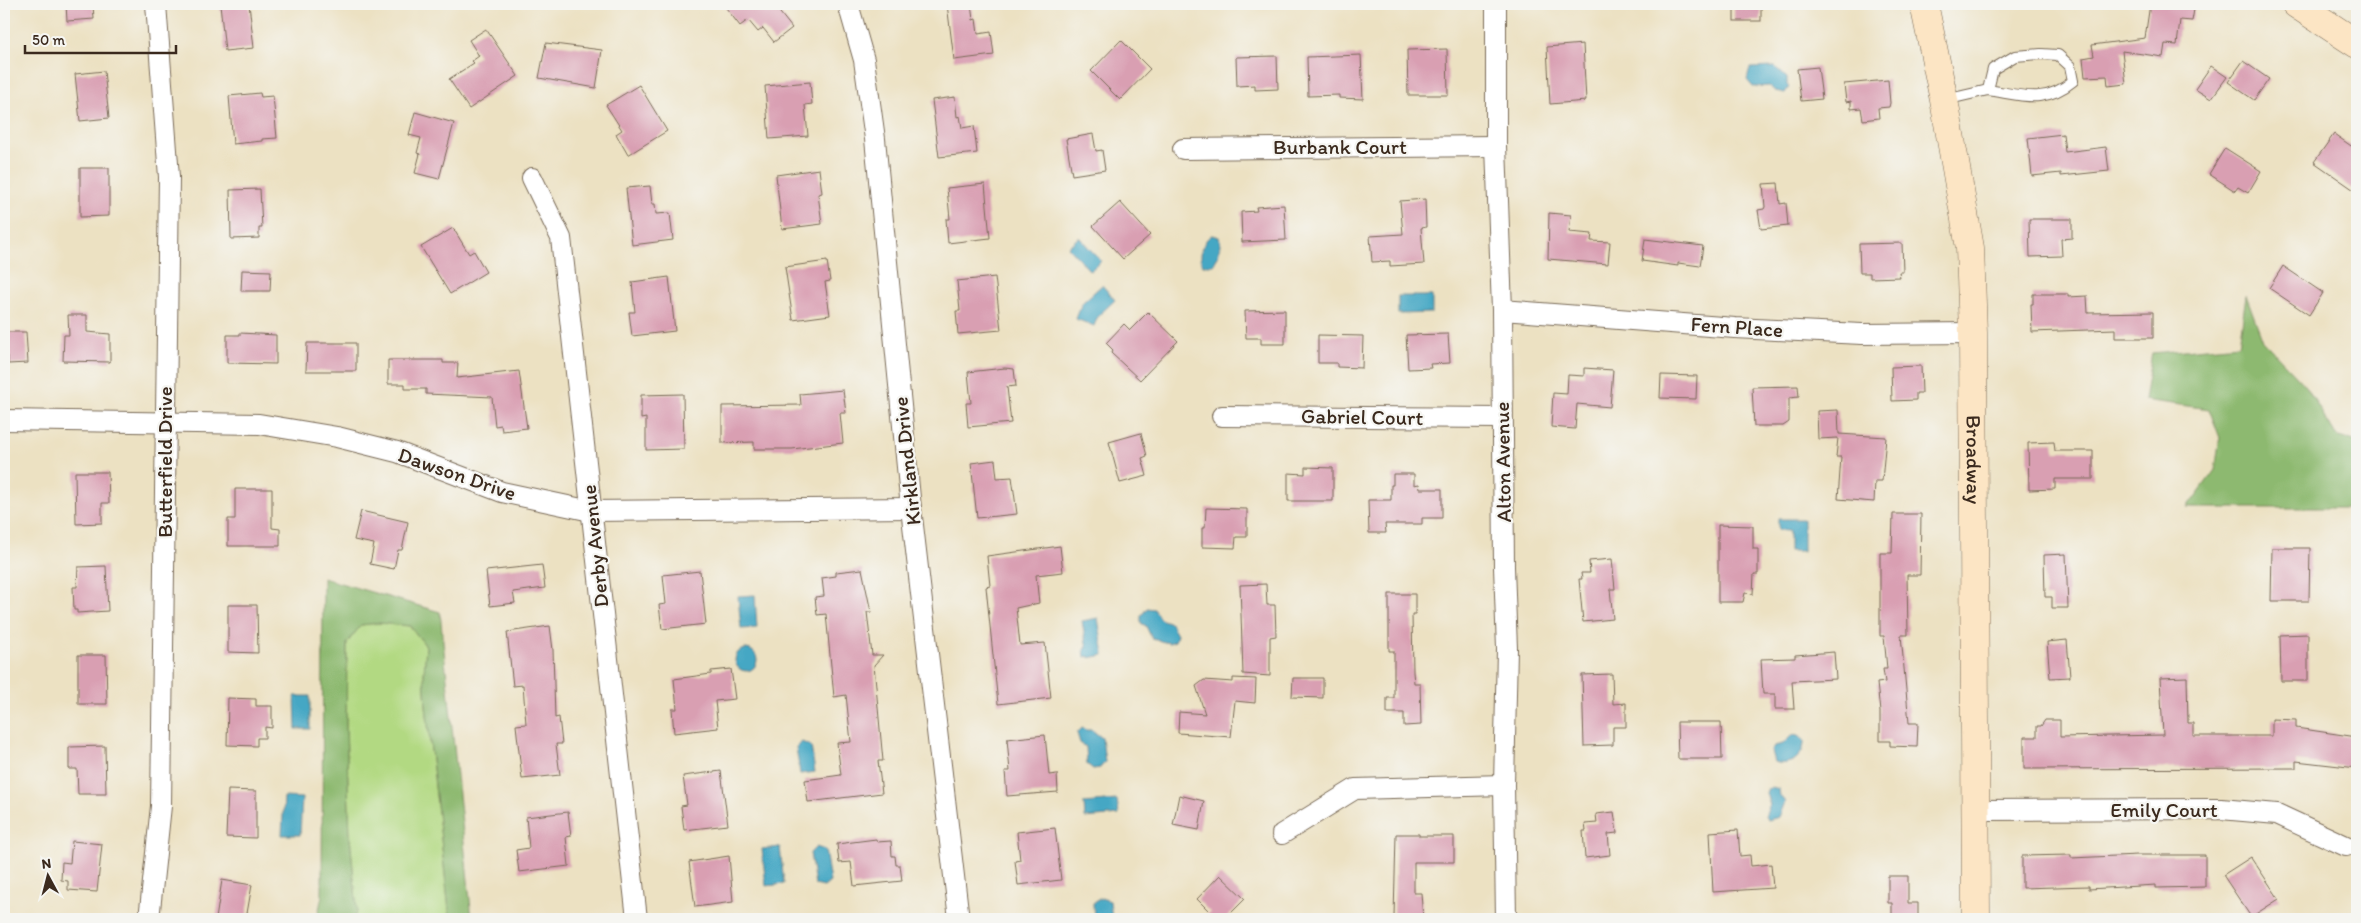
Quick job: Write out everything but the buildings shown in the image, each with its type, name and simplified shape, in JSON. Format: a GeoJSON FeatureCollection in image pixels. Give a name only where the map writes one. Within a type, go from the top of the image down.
{"type":"FeatureCollection","features":[{"type":"Feature","properties":{"kind":"main road","name":"Broadway"},"geometry":{"type":"LineString","coordinates":[[1924,4],[1944,100],[1970,248],[1973,333],[1976,919]]}},
{"type":"Feature","properties":{"kind":"main road"},"geometry":{"type":"LineString","coordinates":[[2296,4],[2357,44]]}},
{"type":"Feature","properties":{"kind":"street","name":"Butterfield Drive"},"geometry":{"type":"LineString","coordinates":[[149,919],[161,806],[165,584],[164,422],[169,177],[156,4]]}},
{"type":"Feature","properties":{"kind":"street","name":"Kirkland Drive"},"geometry":{"type":"LineString","coordinates":[[848,4],[864,60],[876,140],[911,508],[960,919]]}},
{"type":"Feature","properties":{"kind":"street","name":"Alton Avenue"},"geometry":{"type":"LineString","coordinates":[[1496,4],[1496,146],[1502,310],[1502,418],[1507,649],[1504,785],[1506,919]]}},
{"type":"Feature","properties":{"kind":"street","name":"Burbank Court"},"geometry":{"type":"LineString","coordinates":[[1183,149],[1496,146]]}},
{"type":"Feature","properties":{"kind":"street","name":"Derby Avenue"},"geometry":{"type":"LineString","coordinates":[[532,178],[561,238],[637,919]]}},
{"type":"Feature","properties":{"kind":"street","name":"Fern Place"},"geometry":{"type":"LineString","coordinates":[[1502,310],[1745,329],[1862,334],[1973,333]]}},
{"type":"Feature","properties":{"kind":"street","name":"Gabriel Court"},"geometry":{"type":"LineString","coordinates":[[1222,416],[1502,418]]}},
{"type":"Feature","properties":{"kind":"street","name":"Dawson Drive"},"geometry":{"type":"LineString","coordinates":[[4,420],[258,424],[337,438],[397,452],[502,492],[591,511],[911,508]]}},
{"type":"Feature","properties":{"kind":"street"},"geometry":{"type":"LineString","coordinates":[[1282,834],[1355,789],[1504,785]]}},
{"type":"Feature","properties":{"kind":"street","name":"Emily Court"},"geometry":{"type":"LineString","coordinates":[[1974,810],[2221,809],[2277,814],[2346,846]]}},
{"type":"Feature","properties":{"kind":"lane"},"geometry":{"type":"LineString","coordinates":[[1944,100],[1988,90],[2040,98],[2063,90],[2073,81],[2070,66],[2058,55],[2015,56],[1994,70],[1988,90]]}},
{"type":"Feature","properties":{"kind":"green space"},"geometry":{"type":"Polygon","coordinates":[[[2246,295],[2263,341],[2306,386],[2336,436],[2357,442],[2357,512],[2355,508],[2187,508],[2215,470],[2220,438],[2209,409],[2144,400],[2152,353],[2239,345],[2246,295]]]}},
{"type":"Feature","properties":{"kind":"green space"},"geometry":{"type":"Polygon","coordinates":[[[323,578],[440,612],[472,919],[450,919],[426,706],[424,674],[426,646],[410,626],[379,623],[361,625],[347,643],[346,728],[350,837],[357,911],[353,919],[317,919],[322,896],[323,578]]]}},
{"type":"Feature","properties":{"kind":"green space"},"geometry":{"type":"Polygon","coordinates":[[[379,623],[410,626],[426,646],[424,674],[426,706],[450,919],[353,919],[357,911],[350,837],[346,728],[347,643],[361,625],[379,623]]]}},
{"type":"Feature","properties":{"kind":"water"},"geometry":{"type":"Polygon","coordinates":[[[1775,67],[1787,78],[1787,85],[1789,87],[1785,93],[1775,91],[1769,86],[1753,87],[1747,80],[1750,68],[1775,67]]]}},
{"type":"Feature","properties":{"kind":"water"},"geometry":{"type":"Polygon","coordinates":[[[1212,235],[1219,237],[1220,248],[1218,255],[1213,265],[1203,265],[1201,258],[1202,248],[1206,240],[1212,235]]]}},
{"type":"Feature","properties":{"kind":"water"},"geometry":{"type":"Polygon","coordinates":[[[1079,237],[1101,261],[1090,271],[1068,247],[1079,237]]]}},
{"type":"Feature","properties":{"kind":"water"},"geometry":{"type":"Polygon","coordinates":[[[1102,285],[1115,300],[1098,316],[1094,326],[1076,319],[1082,303],[1102,285]]]}},
{"type":"Feature","properties":{"kind":"water"},"geometry":{"type":"Polygon","coordinates":[[[1398,296],[1432,296],[1432,313],[1398,314],[1398,296]]]}},
{"type":"Feature","properties":{"kind":"water"},"geometry":{"type":"Polygon","coordinates":[[[1778,519],[1803,519],[1803,551],[1789,551],[1789,530],[1778,530],[1778,519]]]}},
{"type":"Feature","properties":{"kind":"water"},"geometry":{"type":"Polygon","coordinates":[[[755,595],[757,628],[741,629],[738,596],[755,595]]]}},
{"type":"Feature","properties":{"kind":"water"},"geometry":{"type":"Polygon","coordinates":[[[1147,608],[1154,609],[1160,619],[1171,623],[1177,635],[1175,641],[1169,643],[1152,639],[1146,626],[1141,623],[1141,616],[1147,608]]]}},
{"type":"Feature","properties":{"kind":"water"},"geometry":{"type":"Polygon","coordinates":[[[1098,618],[1104,655],[1085,657],[1084,649],[1087,648],[1082,621],[1098,618]]]}},
{"type":"Feature","properties":{"kind":"water"},"geometry":{"type":"Polygon","coordinates":[[[746,649],[754,652],[757,660],[754,668],[746,671],[738,668],[735,660],[738,652],[746,649]]]}},
{"type":"Feature","properties":{"kind":"water"},"geometry":{"type":"Polygon","coordinates":[[[295,696],[310,696],[310,729],[296,729],[295,696]]]}},
{"type":"Feature","properties":{"kind":"water"},"geometry":{"type":"Polygon","coordinates":[[[1082,728],[1092,730],[1102,738],[1105,762],[1100,768],[1093,769],[1087,764],[1086,747],[1080,743],[1077,733],[1082,728]]]}},
{"type":"Feature","properties":{"kind":"water"},"geometry":{"type":"Polygon","coordinates":[[[1792,735],[1804,740],[1804,746],[1799,756],[1791,762],[1774,762],[1771,751],[1774,746],[1783,744],[1792,735]]]}},
{"type":"Feature","properties":{"kind":"water"},"geometry":{"type":"Polygon","coordinates":[[[802,742],[811,746],[815,772],[800,774],[796,747],[802,742]]]}},
{"type":"Feature","properties":{"kind":"water"},"geometry":{"type":"Polygon","coordinates":[[[1772,787],[1779,789],[1780,796],[1785,802],[1779,817],[1768,820],[1765,817],[1770,804],[1766,794],[1768,789],[1772,787]]]}},
{"type":"Feature","properties":{"kind":"water"},"geometry":{"type":"Polygon","coordinates":[[[284,797],[302,798],[300,835],[282,835],[284,797]]]}},
{"type":"Feature","properties":{"kind":"water"},"geometry":{"type":"Polygon","coordinates":[[[1117,800],[1119,815],[1085,818],[1084,803],[1117,800]]]}},
{"type":"Feature","properties":{"kind":"water"},"geometry":{"type":"Polygon","coordinates":[[[780,847],[784,884],[766,886],[762,849],[780,847]]]}},
{"type":"Feature","properties":{"kind":"water"},"geometry":{"type":"Polygon","coordinates":[[[816,847],[825,850],[830,882],[824,887],[815,885],[810,853],[816,847]]]}},
{"type":"Feature","properties":{"kind":"water"},"geometry":{"type":"Polygon","coordinates":[[[1101,898],[1110,901],[1112,919],[1094,919],[1093,903],[1101,898]]]}}]}
